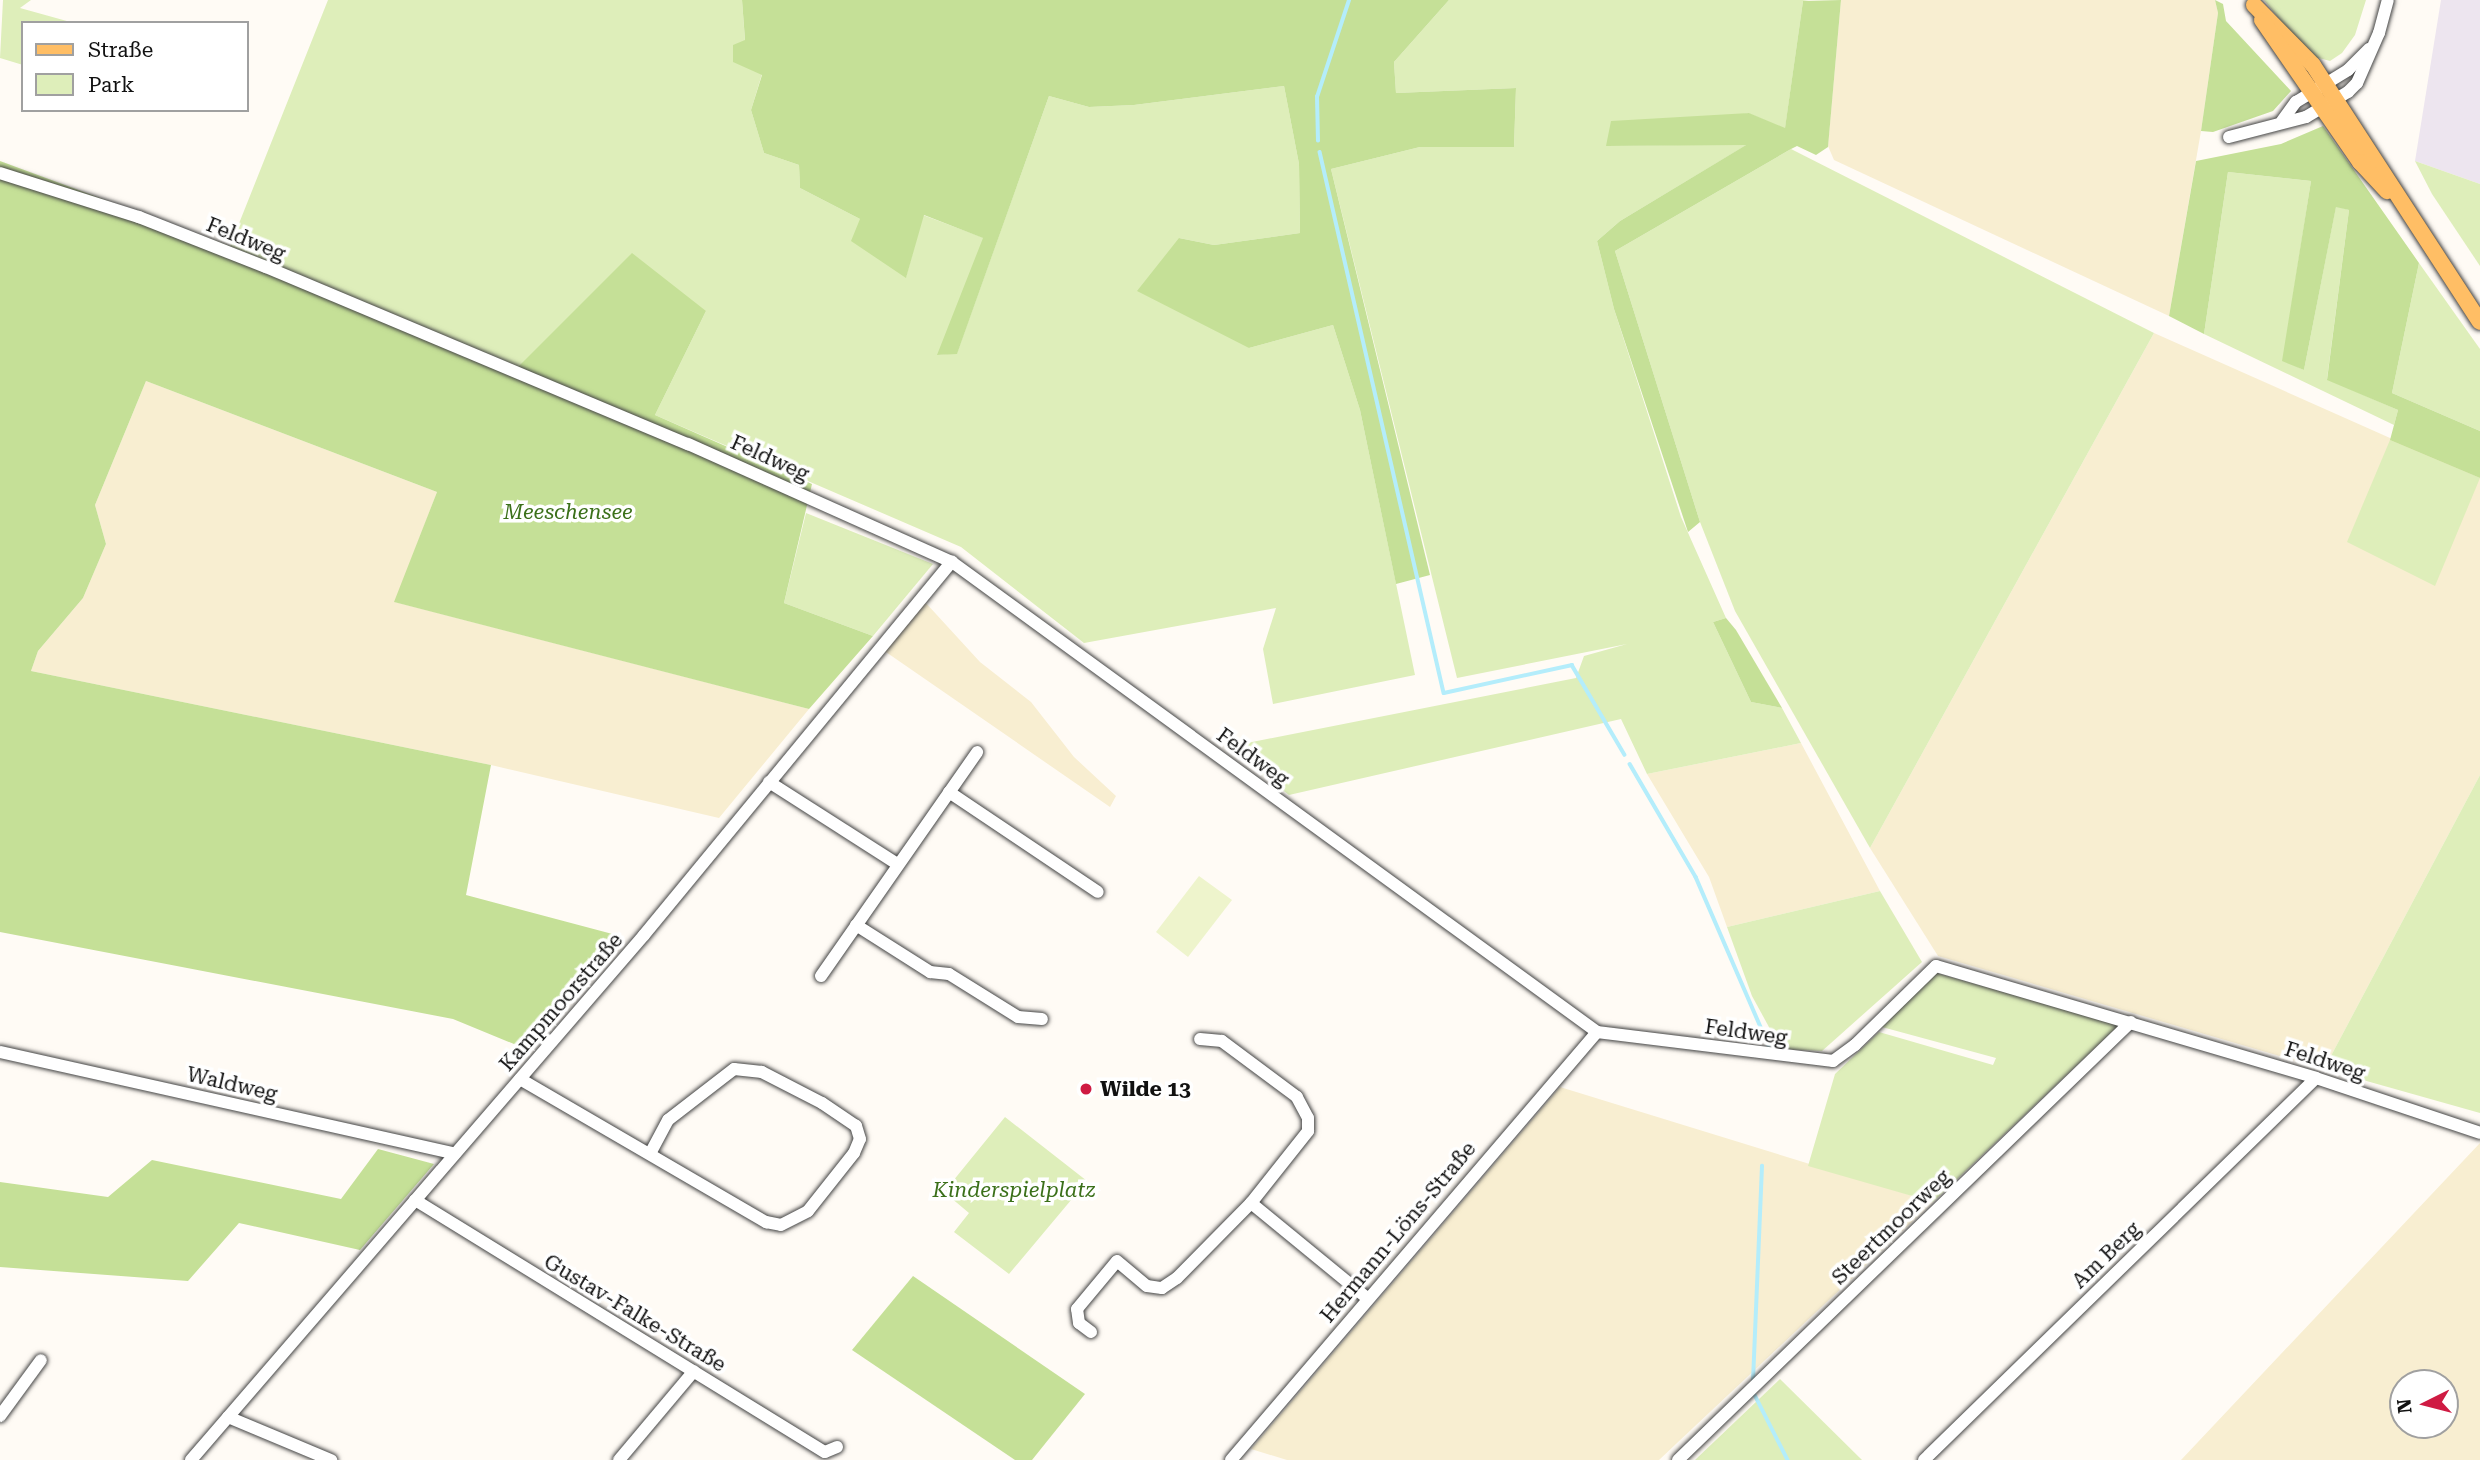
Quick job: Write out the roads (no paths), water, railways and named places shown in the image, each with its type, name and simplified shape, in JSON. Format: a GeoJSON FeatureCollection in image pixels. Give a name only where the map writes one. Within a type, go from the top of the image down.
{"type":"FeatureCollection","features":[{"type":"Feature","properties":{"kind":"main road"},"geometry":{"type":"LineString","coordinates":[[2252,3],[2297,44],[2325,82],[2403,208],[2480,322]]}},
{"type":"Feature","properties":{"kind":"main road"},"geometry":{"type":"LineString","coordinates":[[2252,3],[2360,162],[2403,208]]}},
{"type":"Feature","properties":{"kind":"street"},"geometry":{"type":"LineString","coordinates":[[2228,138],[2256,134],[2282,121],[2306,117],[2337,99],[2357,83],[2388,0]]}},
{"type":"Feature","properties":{"kind":"street"},"geometry":{"type":"LineString","coordinates":[[2282,121],[2296,102],[2348,70],[2374,43]]}},
{"type":"Feature","properties":{"kind":"street","name":"Feldweg"},"geometry":{"type":"LineString","coordinates":[[0,173],[139,217],[266,267],[700,449],[952,562],[1597,1032],[1833,1061],[1855,1045],[1936,966],[2316,1078],[2480,1132]]}},
{"type":"Feature","properties":{"kind":"street","name":"Kampmoorstraße"},"geometry":{"type":"LineString","coordinates":[[191,1460],[520,1079],[952,562]]}},
{"type":"Feature","properties":{"kind":"street"},"geometry":{"type":"LineString","coordinates":[[821,976],[977,752]]}},
{"type":"Feature","properties":{"kind":"street"},"geometry":{"type":"LineString","coordinates":[[769,782],[897,864]]}},
{"type":"Feature","properties":{"kind":"street"},"geometry":{"type":"LineString","coordinates":[[948,792],[1098,892]]}},
{"type":"Feature","properties":{"kind":"street"},"geometry":{"type":"LineString","coordinates":[[856,925],[930,972],[949,974],[1018,1017],[1042,1019]]}},
{"type":"Feature","properties":{"kind":"street","name":"Steertmoorweg"},"geometry":{"type":"LineString","coordinates":[[1678,1460],[2132,1023]]}},
{"type":"Feature","properties":{"kind":"street","name":"Hermann-Löns-Straße"},"geometry":{"type":"LineString","coordinates":[[1238,1459],[1367,1298],[1597,1032]]}},
{"type":"Feature","properties":{"kind":"street"},"geometry":{"type":"LineString","coordinates":[[1091,1332],[1079,1323],[1077,1309],[1117,1261],[1147,1286],[1162,1288],[1190,1267],[1303,1144],[1308,1118],[1297,1097],[1222,1041],[1200,1039]]}},
{"type":"Feature","properties":{"kind":"street","name":"Waldweg"},"geometry":{"type":"LineString","coordinates":[[0,1052],[455,1154]]}},
{"type":"Feature","properties":{"kind":"street"},"geometry":{"type":"LineString","coordinates":[[520,1079],[651,1152],[766,1223],[781,1226],[808,1211],[860,1139],[856,1126],[822,1103],[762,1072],[734,1069],[668,1120],[651,1152]]}},
{"type":"Feature","properties":{"kind":"street","name":"Am Berg"},"geometry":{"type":"LineString","coordinates":[[1924,1460],[2316,1078]]}},
{"type":"Feature","properties":{"kind":"street","name":"Gustav-Falke-Straße"},"geometry":{"type":"LineString","coordinates":[[415,1200],[825,1452],[836,1447]]}},
{"type":"Feature","properties":{"kind":"street"},"geometry":{"type":"LineString","coordinates":[[1251,1203],[1367,1298]]}},
{"type":"Feature","properties":{"kind":"street"},"geometry":{"type":"LineString","coordinates":[[0,1416],[41,1360]]}},
{"type":"Feature","properties":{"kind":"street"},"geometry":{"type":"LineString","coordinates":[[619,1460],[694,1371]]}},
{"type":"Feature","properties":{"kind":"street"},"geometry":{"type":"LineString","coordinates":[[228,1417],[331,1460]]}},
{"type":"Feature","properties":{"kind":"waterway"},"geometry":{"type":"LineString","coordinates":[[1318,141],[1317,97],[1349,0]]}},
{"type":"Feature","properties":{"kind":"waterway"},"geometry":{"type":"LineString","coordinates":[[1320,152],[1444,693],[1572,665],[1625,755]]}},
{"type":"Feature","properties":{"kind":"waterway"},"geometry":{"type":"LineString","coordinates":[[1630,764],[1696,877],[1769,1046]]}},
{"type":"Feature","properties":{"kind":"waterway"},"geometry":{"type":"LineString","coordinates":[[1753,1381],[1762,1166]]}},
{"type":"Feature","properties":{"kind":"waterway"},"geometry":{"type":"LineString","coordinates":[[1755,1395],[1788,1460]]}},
{"type":"Feature","properties":{"kind":"place","name":"Wilde 13"},"geometry":{"type":"Point","coordinates":[1086,1089]}},
{"type":"Feature","properties":{"kind":"park label","name":"Meeschensee"},"geometry":{"type":"Point","coordinates":[568,512]}},
{"type":"Feature","properties":{"kind":"park label","name":"Kinderspielplatz"},"geometry":{"type":"Point","coordinates":[1014,1190]}}]}
